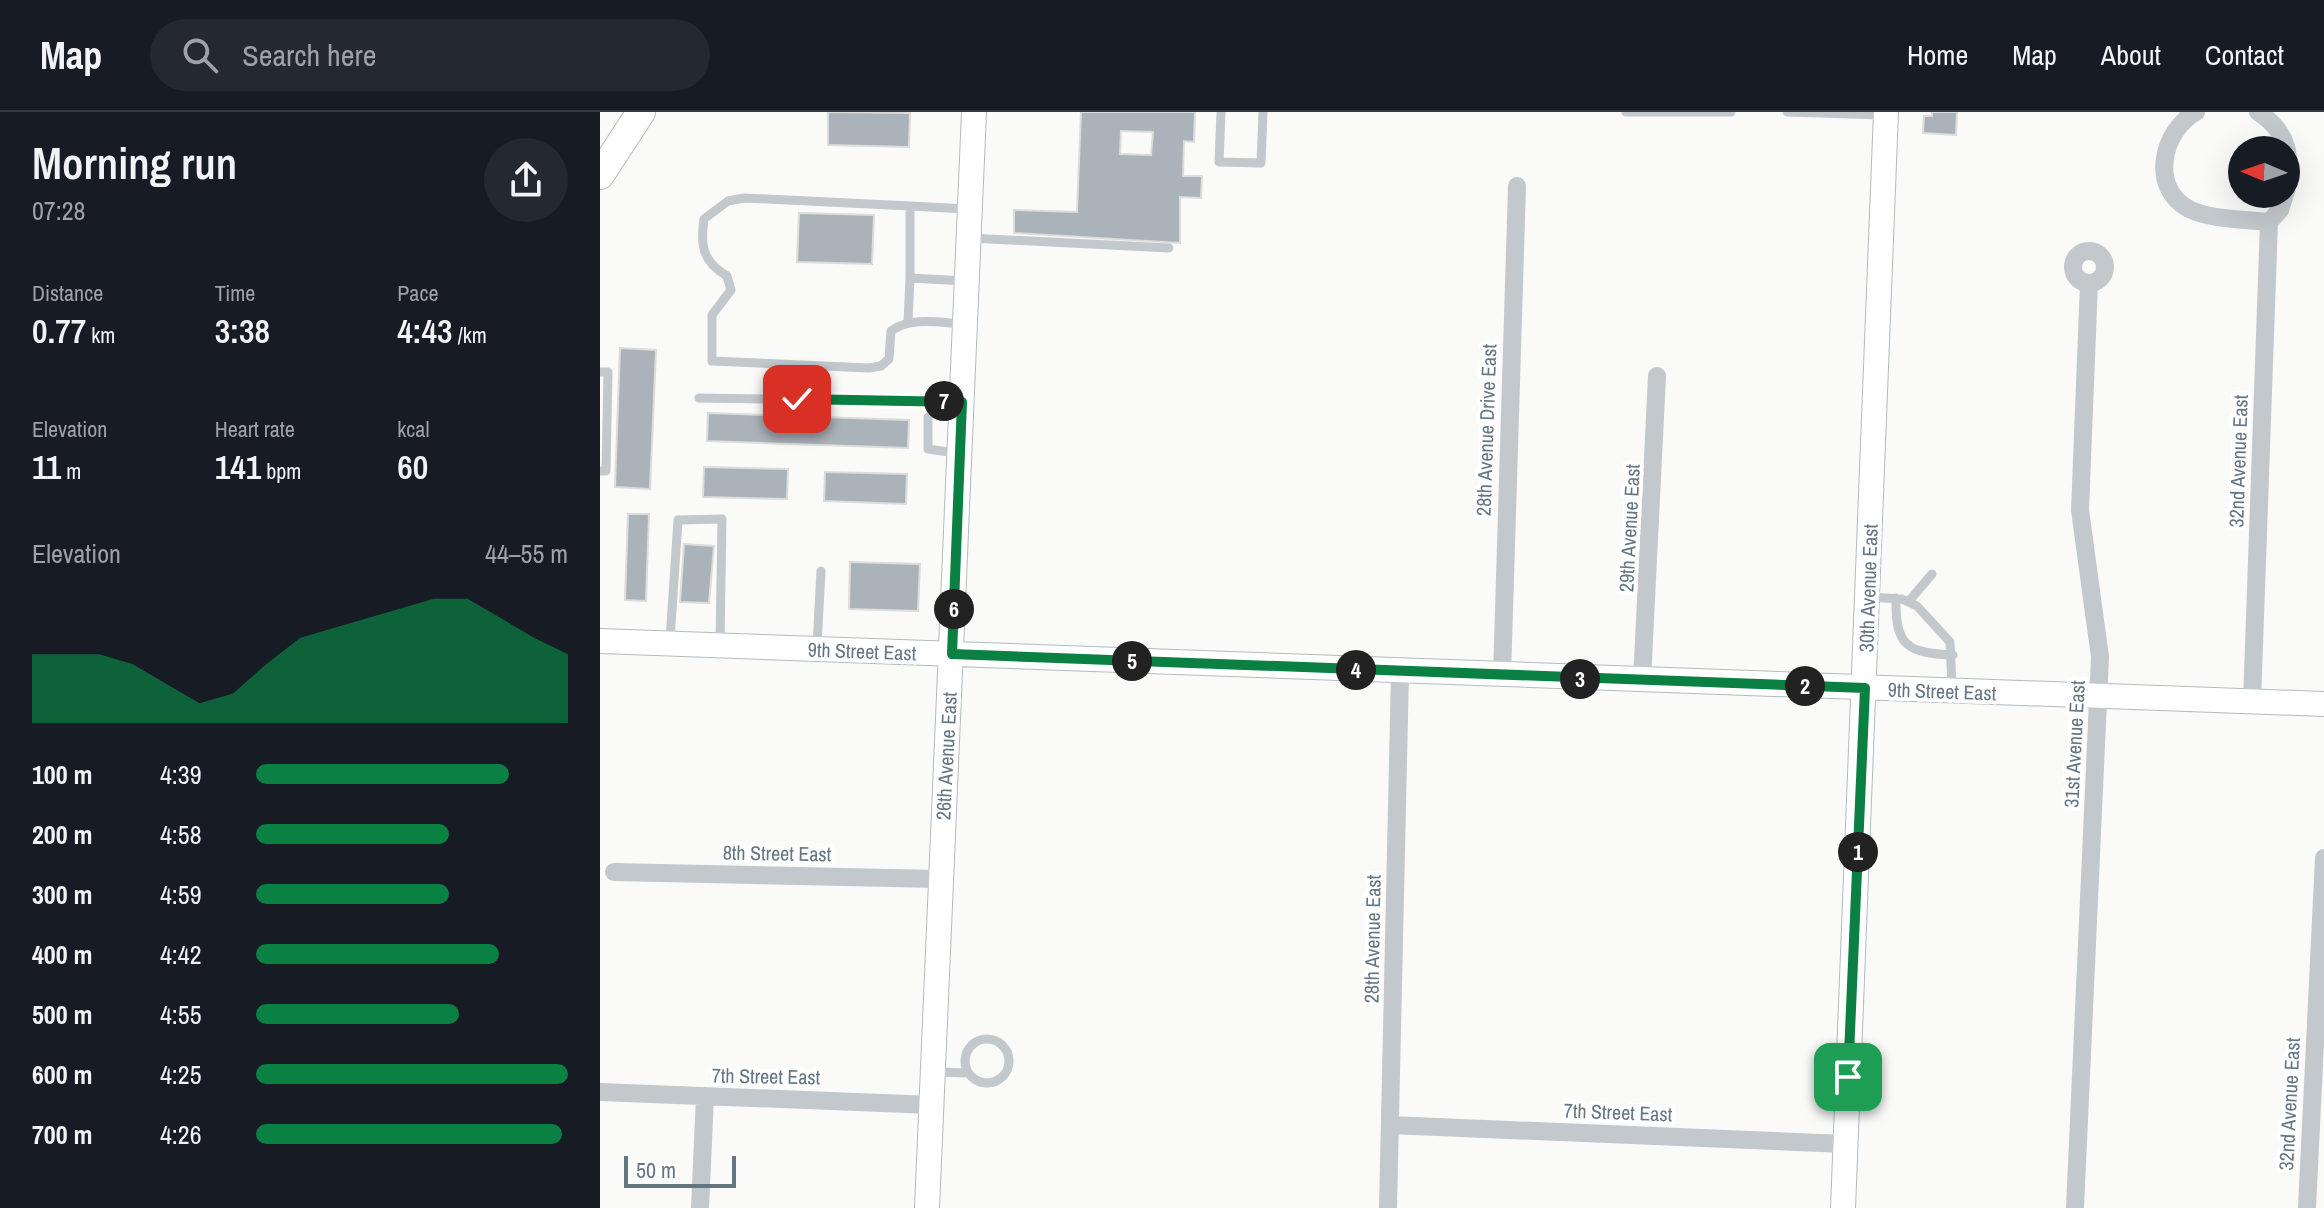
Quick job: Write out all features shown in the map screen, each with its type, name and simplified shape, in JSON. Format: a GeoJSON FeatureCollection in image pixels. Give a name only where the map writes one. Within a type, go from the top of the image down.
{"type":"FeatureCollection","features":[{"type":"Feature","properties":{"kind":"main road"},"geometry":{"type":"LineString","coordinates":[[600,175],[641,112]]}},
{"type":"Feature","properties":{"kind":"street","name":"26th Avenue East"},"geometry":{"type":"LineString","coordinates":[[927,1208],[974,112]]}},
{"type":"Feature","properties":{"kind":"street"},"geometry":{"type":"LineString","coordinates":[[2196,112],[2183,119],[2167,140],[2164,159],[2167,180],[2176,200],[2209,215],[2269,222]]}},
{"type":"Feature","properties":{"kind":"street","name":"32nd Avenue East"},"geometry":{"type":"LineString","coordinates":[[2258,112],[2284,136]]}},
{"type":"Feature","properties":{"kind":"street","name":"30th Avenue East"},"geometry":{"type":"LineString","coordinates":[[1843,1208],[1886,114]]}},
{"type":"Feature","properties":{"kind":"street","name":"28th Avenue Drive East"},"geometry":{"type":"LineString","coordinates":[[1502,676],[1517,186]]}},
{"type":"Feature","properties":{"kind":"street","name":"32nd Avenue East"},"geometry":{"type":"LineString","coordinates":[[2252,702],[2269,222],[2281,208]]}},
{"type":"Feature","properties":{"kind":"street","name":"31st Avenue East"},"geometry":{"type":"LineString","coordinates":[[2075,1208],[2100,657],[2080,510],[2089,283]]}},
{"type":"Feature","properties":{"kind":"street","name":"29th Avenue East"},"geometry":{"type":"LineString","coordinates":[[1642,681],[1657,376]]}},
{"type":"Feature","properties":{"kind":"street","name":"9th Street East"},"geometry":{"type":"LineString","coordinates":[[600,641],[2324,704]]}},
{"type":"Feature","properties":{"kind":"street","name":"28th Avenue East"},"geometry":{"type":"LineString","coordinates":[[1388,1208],[1400,672]]}},
{"type":"Feature","properties":{"kind":"street","name":"32nd Avenue East"},"geometry":{"type":"LineString","coordinates":[[2307,1208],[2320,1016],[2324,858]]}},
{"type":"Feature","properties":{"kind":"street","name":"8th Street East"},"geometry":{"type":"LineString","coordinates":[[614,872],[939,879]]}},
{"type":"Feature","properties":{"kind":"street","name":"7th Street East"},"geometry":{"type":"LineString","coordinates":[[600,1092],[932,1105]]}},
{"type":"Feature","properties":{"kind":"street"},"geometry":{"type":"LineString","coordinates":[[700,1208],[705,1096]]}},
{"type":"Feature","properties":{"kind":"street","name":"7th Street East"},"geometry":{"type":"LineString","coordinates":[[1390,1125],[1845,1144]]}},
{"type":"Feature","properties":{"kind":"lane"},"geometry":{"type":"LineString","coordinates":[[1221,112],[1219,162],[1261,163],[1263,112]]}},
{"type":"Feature","properties":{"kind":"lane"},"geometry":{"type":"LineString","coordinates":[[1626,112],[1731,112]]}},
{"type":"Feature","properties":{"kind":"lane"},"geometry":{"type":"LineString","coordinates":[[1787,112],[1886,114]]}},
{"type":"Feature","properties":{"kind":"lane"},"geometry":{"type":"LineString","coordinates":[[965,324],[908,322],[891,331],[889,359],[881,366],[712,361],[712,315],[731,290],[727,276],[712,267],[704,254],[703,230],[704,219],[716,208],[744,198],[970,209]]}},
{"type":"Feature","properties":{"kind":"lane"},"geometry":{"type":"LineString","coordinates":[[908,322],[910,206]]}},
{"type":"Feature","properties":{"kind":"lane"},"geometry":{"type":"LineString","coordinates":[[969,238],[1169,248]]}},
{"type":"Feature","properties":{"kind":"lane"},"geometry":{"type":"LineString","coordinates":[[910,278],[967,281]]}},
{"type":"Feature","properties":{"kind":"lane"},"geometry":{"type":"LineString","coordinates":[[600,372],[608,372],[606,471],[600,471]]}},
{"type":"Feature","properties":{"kind":"lane"},"geometry":{"type":"LineString","coordinates":[[699,398],[962,402]]}},
{"type":"Feature","properties":{"kind":"lane"},"geometry":{"type":"LineString","coordinates":[[928,417],[928,449],[960,454]]}},
{"type":"Feature","properties":{"kind":"lane"},"geometry":{"type":"LineString","coordinates":[[670,644],[678,520],[722,519],[720,646]]}},
{"type":"Feature","properties":{"kind":"lane"},"geometry":{"type":"LineString","coordinates":[[817,649],[821,571]]}},
{"type":"Feature","properties":{"kind":"lane"},"geometry":{"type":"LineString","coordinates":[[1910,600],[1932,574]]}},
{"type":"Feature","properties":{"kind":"lane"},"geometry":{"type":"LineString","coordinates":[[1868,597],[1910,600],[1950,642],[1953,655],[1952,691]]}},
{"type":"Feature","properties":{"kind":"lane"},"geometry":{"type":"LineString","coordinates":[[1896,598],[1897,630],[1904,643],[1925,654],[1953,655]]}},
{"type":"Feature","properties":{"kind":"lane"},"geometry":{"type":"LineString","coordinates":[[933,1072],[969,1073],[980,1082],[1002,1078],[1009,1066],[1003,1045],[990,1038],[976,1041],[965,1059],[969,1073]]}},
{"type":"Feature","properties":{"kind":"building"},"geometry":{"type":"Polygon","coordinates":[[[828,112],[910,113],[909,147],[828,145],[828,112]]]}},
{"type":"Feature","properties":{"kind":"building"},"geometry":{"type":"Polygon","coordinates":[[[1081,112],[1195,112],[1194,142],[1184,141],[1183,176],[1202,176],[1201,198],[1180,197],[1180,243],[1014,233],[1014,210],[1077,212],[1081,112]],[[1121,131],[1120,154],[1151,155],[1153,132],[1121,131]]]}},
{"type":"Feature","properties":{"kind":"building"},"geometry":{"type":"Polygon","coordinates":[[[1932,112],[1957,112],[1956,135],[1923,133],[1924,116],[1932,116],[1932,112]]]}},
{"type":"Feature","properties":{"kind":"building"},"geometry":{"type":"Polygon","coordinates":[[[799,213],[874,215],[872,264],[797,262],[799,213]]]}},
{"type":"Feature","properties":{"kind":"building"},"geometry":{"type":"Polygon","coordinates":[[[620,348],[656,350],[650,489],[615,487],[620,348]]]}},
{"type":"Feature","properties":{"kind":"building"},"geometry":{"type":"Polygon","coordinates":[[[708,413],[909,420],[908,448],[707,441],[708,413]]]}},
{"type":"Feature","properties":{"kind":"building"},"geometry":{"type":"Polygon","coordinates":[[[704,467],[788,469],[787,499],[703,497],[704,467]]]}},
{"type":"Feature","properties":{"kind":"building"},"geometry":{"type":"Polygon","coordinates":[[[825,472],[907,474],[906,504],[824,501],[825,472]]]}},
{"type":"Feature","properties":{"kind":"building"},"geometry":{"type":"Polygon","coordinates":[[[628,514],[649,514],[646,601],[625,600],[628,514]]]}},
{"type":"Feature","properties":{"kind":"building"},"geometry":{"type":"Polygon","coordinates":[[[684,544],[714,546],[709,603],[680,602],[684,544]]]}},
{"type":"Feature","properties":{"kind":"building"},"geometry":{"type":"Polygon","coordinates":[[[850,562],[920,564],[918,611],[849,609],[850,562]]]}},
{"type":"Feature","properties":{"kind":"route"},"geometry":{"type":"LineString","coordinates":[[797,399],[962,402],[952,654],[1865,688],[1848,1077]]}}]}
